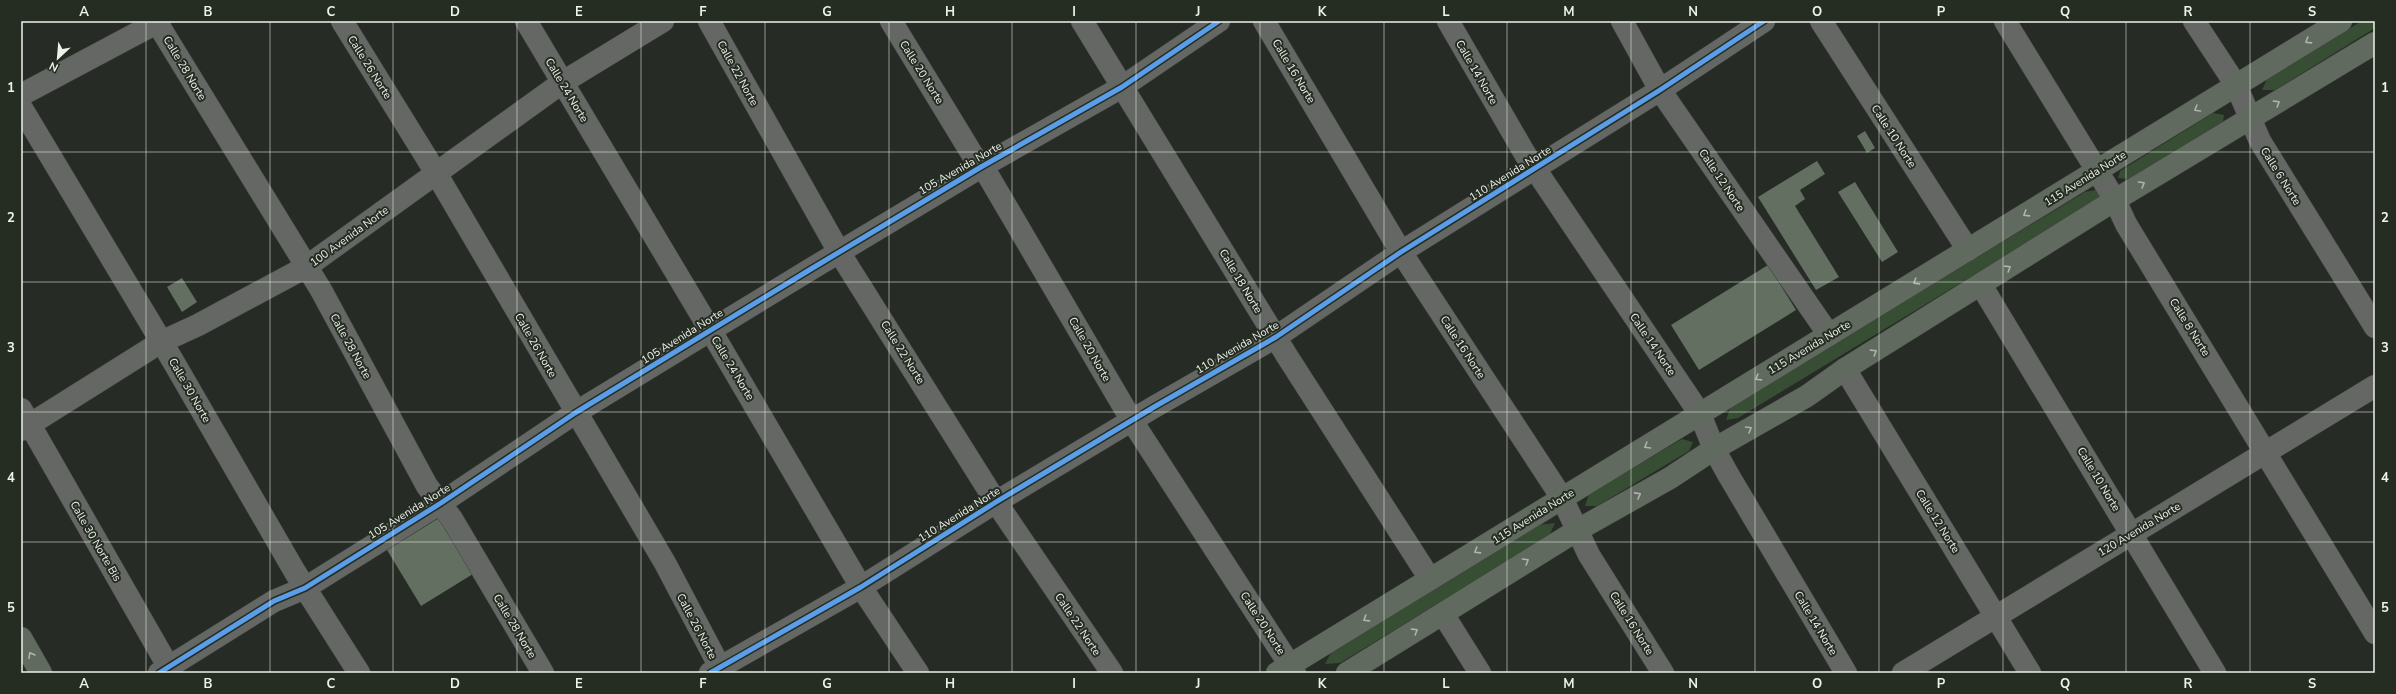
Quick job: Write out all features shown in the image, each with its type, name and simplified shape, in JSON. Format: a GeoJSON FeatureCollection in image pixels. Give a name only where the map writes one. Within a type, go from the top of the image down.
{"type":"FeatureCollection","features":[{"type":"Feature","properties":{"kind":"main road","name":"115 Avenida Norte"},"geometry":{"type":"LineString","coordinates":[[1287,670],[1430,579],[2341,21]]}},
{"type":"Feature","properties":{"kind":"main road"},"geometry":{"type":"LineString","coordinates":[[1346,673],[1576,531],[1670,478],[1714,449],[1807,396],[1845,369],[2116,200],[2375,43]]}},
{"type":"Feature","properties":{"kind":"main road"},"geometry":{"type":"LineString","coordinates":[[21,638],[41,673]]}},
{"type":"Feature","properties":{"kind":"street","name":"Calle 26 Norte"},"geometry":{"type":"LineString","coordinates":[[342,21],[436,173],[664,564],[718,671]]}},
{"type":"Feature","properties":{"kind":"street","name":"Calle 24 Norte"},"geometry":{"type":"LineString","coordinates":[[526,21],[711,330],[861,587],[918,673]]}},
{"type":"Feature","properties":{"kind":"street","name":"100 Avenida Norte"},"geometry":{"type":"LineString","coordinates":[[24,421],[161,342],[198,325],[306,267],[563,82],[663,21]]}},
{"type":"Feature","properties":{"kind":"street","name":"Calle 22 Norte"},"geometry":{"type":"LineString","coordinates":[[709,21],[839,252],[996,502],[1112,673]]}},
{"type":"Feature","properties":{"kind":"street","name":"Calle 20 Norte"},"geometry":{"type":"LineString","coordinates":[[890,21],[981,167],[1132,421],[1287,670]]}},
{"type":"Feature","properties":{"kind":"street","name":"Calle 18 Norte"},"geometry":{"type":"LineString","coordinates":[[1082,21],[1276,337],[1430,579]]}},
{"type":"Feature","properties":{"kind":"street","name":"105 Avenida Norte"},"geometry":{"type":"LineString","coordinates":[[166,671],[274,601],[305,588],[441,503],[575,413],[981,167],[1122,87],[1219,21]]}},
{"type":"Feature","properties":{"kind":"street","name":"Calle 16 Norte"},"geometry":{"type":"LineString","coordinates":[[1264,21],[1401,252],[1562,498],[1576,531],[1663,673]]}},
{"type":"Feature","properties":{"kind":"street","name":"Calle 14 Norte"},"geometry":{"type":"LineString","coordinates":[[1448,21],[1525,154],[1536,168],[1700,414],[1714,449],[1846,673]]}},
{"type":"Feature","properties":{"kind":"street","name":"Calle 12 Norte"},"geometry":{"type":"LineString","coordinates":[[1622,21],[1660,90],[1829,335]]}},
{"type":"Feature","properties":{"kind":"street","name":"110 Avenida Norte"},"geometry":{"type":"LineString","coordinates":[[718,671],[861,587],[996,502],[1276,337],[1401,252],[1660,90],[1764,21]]}},
{"type":"Feature","properties":{"kind":"street","name":"Calle 10 Norte"},"geometry":{"type":"LineString","coordinates":[[1821,21],[1968,250]]}},
{"type":"Feature","properties":{"kind":"street","name":"Calle 8 Norte"},"geometry":{"type":"LineString","coordinates":[[2005,21],[2098,170],[2116,200],[2126,224],[2265,452],[2274,470],[2375,633]]}},
{"type":"Feature","properties":{"kind":"street","name":"Calle 6 Norte"},"geometry":{"type":"LineString","coordinates":[[2194,21],[2236,86],[2260,141],[2375,327]]}},
{"type":"Feature","properties":{"kind":"street"},"geometry":{"type":"LineString","coordinates":[[21,95],[158,22]]}},
{"type":"Feature","properties":{"kind":"street","name":"Calle 28 Norte"},"geometry":{"type":"LineString","coordinates":[[158,22],[306,267],[427,486],[441,503],[543,673]]}},
{"type":"Feature","properties":{"kind":"street","name":"Calle 30 Norte"},"geometry":{"type":"LineString","coordinates":[[21,107],[305,588],[359,673]]}},
{"type":"Feature","properties":{"kind":"street","name":"Calle 10 Norte"},"geometry":{"type":"LineString","coordinates":[[1981,285],[2216,673]]}},
{"type":"Feature","properties":{"kind":"street","name":"Calle 12 Norte"},"geometry":{"type":"LineString","coordinates":[[1845,369],[2030,673]]}},
{"type":"Feature","properties":{"kind":"street","name":"120 Avenida Norte"},"geometry":{"type":"LineString","coordinates":[[1903,673],[1996,615],[2133,534],[2375,386]]}},
{"type":"Feature","properties":{"kind":"street","name":"Calle 30 Norte Bis"},"geometry":{"type":"LineString","coordinates":[[24,421],[166,671]]}},
{"type":"Feature","properties":{"kind":"street"},"geometry":{"type":"LineString","coordinates":[[1443,614],[1480,673]]}},
{"type":"Feature","properties":{"kind":"green space"},"geometry":{"type":"Polygon","coordinates":[[[2362,21],[2375,21],[2375,28],[2275,90],[2262,90],[2267,79],[2362,21]]]}},
{"type":"Feature","properties":{"kind":"green space"},"geometry":{"type":"Polygon","coordinates":[[[2213,113],[2224,115],[2223,122],[2129,179],[2118,178],[2120,171],[2213,113]]]}},
{"type":"Feature","properties":{"kind":"green space"},"geometry":{"type":"Polygon","coordinates":[[[2100,189],[2099,199],[1738,418],[1726,420],[1731,406],[2085,192],[2100,189]]]}},
{"type":"Feature","properties":{"kind":"green space"},"geometry":{"type":"Polygon","coordinates":[[[1682,439],[1693,442],[1689,451],[1597,506],[1585,506],[1589,494],[1682,439]]]}},
{"type":"Feature","properties":{"kind":"green space"},"geometry":{"type":"Polygon","coordinates":[[[1555,523],[1549,536],[1340,663],[1325,664],[1332,651],[1538,525],[1555,523]]]}},
{"type":"Feature","properties":{"kind":"building"},"geometry":{"type":"Polygon","coordinates":[[[1865,131],[1875,148],[1867,153],[1857,136],[1865,131]]]}},
{"type":"Feature","properties":{"kind":"building"},"geometry":{"type":"Polygon","coordinates":[[[1817,161],[1825,174],[1800,190],[1805,199],[1795,206],[1839,277],[1816,290],[1758,197],[1817,161]]]}},
{"type":"Feature","properties":{"kind":"building"},"geometry":{"type":"Polygon","coordinates":[[[1855,182],[1898,252],[1882,262],[1838,192],[1855,182]]]}},
{"type":"Feature","properties":{"kind":"building"},"geometry":{"type":"Polygon","coordinates":[[[1768,265],[1796,310],[1699,370],[1671,325],[1768,265]]]}},
{"type":"Feature","properties":{"kind":"building"},"geometry":{"type":"Polygon","coordinates":[[[182,278],[197,302],[182,312],[167,287],[182,278]]]}},
{"type":"Feature","properties":{"kind":"building"},"geometry":{"type":"Polygon","coordinates":[[[439,518],[473,574],[421,606],[387,550],[439,518]]]}},
{"type":"Feature","properties":{"kind":"cycle path"},"geometry":{"type":"LineString","coordinates":[[159,673],[274,601],[305,588],[441,503],[575,413],[811,269],[981,167],[1122,87],[1219,21]]}},
{"type":"Feature","properties":{"kind":"cycle path"},"geometry":{"type":"LineString","coordinates":[[710,673],[861,587],[996,502],[1154,407],[1276,337],[1401,252],[1660,90],[1764,21]]}}]}
